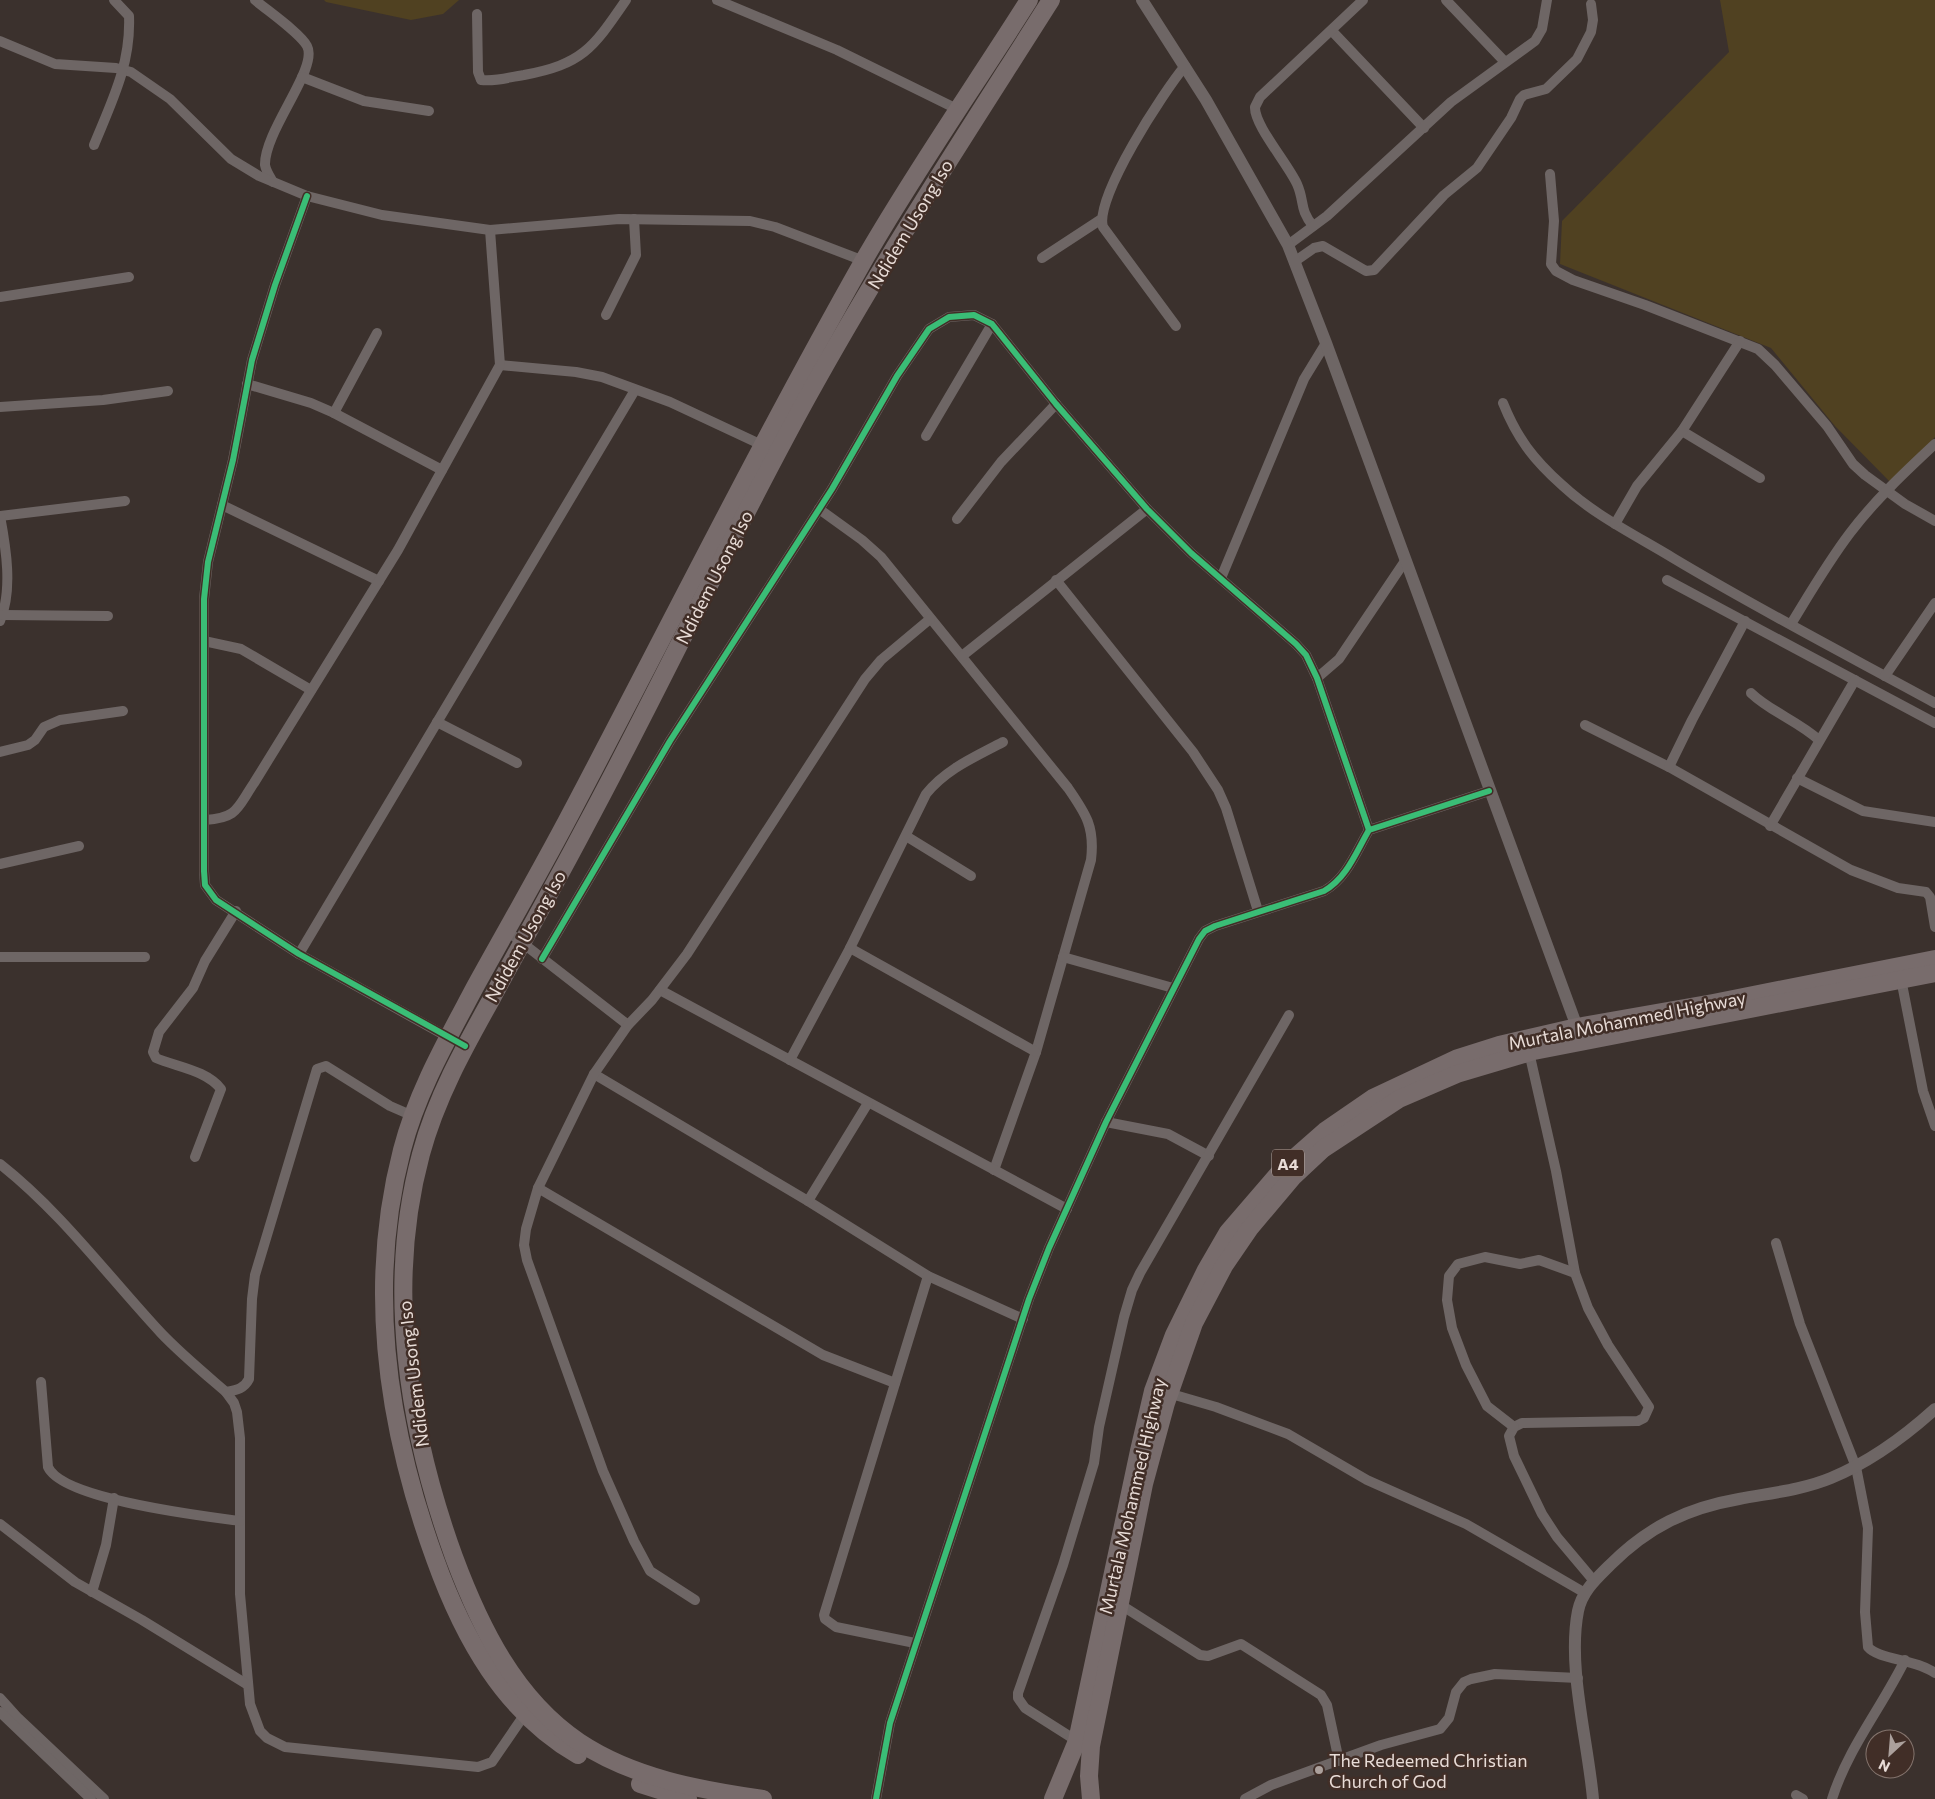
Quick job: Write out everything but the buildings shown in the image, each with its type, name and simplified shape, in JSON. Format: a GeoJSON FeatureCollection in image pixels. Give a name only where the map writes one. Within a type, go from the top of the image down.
{"type":"FeatureCollection","features":[{"type":"Feature","properties":{"kind":"highway","name":"Ndidem Usong Iso"},"geometry":{"type":"LineString","coordinates":[[688,1799],[641,1784],[605,1769],[571,1751],[468,1639],[448,1594],[415,1506],[393,1410],[385,1341],[384,1291],[387,1235],[394,1183],[420,1095],[448,1037],[570,816],[762,445],[864,261],[1029,0]]}},
{"type":"Feature","properties":{"kind":"highway","name":"Ndidem Usong Iso"},"geometry":{"type":"LineString","coordinates":[[498,1670],[438,1509],[420,1445],[408,1359],[403,1293],[406,1237],[413,1187],[422,1150],[438,1102],[465,1046],[586,825],[808,396],[908,223],[1051,0]]}},
{"type":"Feature","properties":{"kind":"highway","name":"Murtala Mohammed Highway"},"geometry":{"type":"LineString","coordinates":[[1053,1799],[1077,1741],[1154,1391],[1174,1335],[1206,1270],[1228,1232],[1284,1166],[1325,1132],[1373,1098],[1458,1058],[1499,1045],[1577,1026],[1713,1003],[1935,959]]}},
{"type":"Feature","properties":{"kind":"highway","name":"Murtala Mohammed Highway"},"geometry":{"type":"LineString","coordinates":[[1091,1799],[1089,1776],[1091,1746],[1121,1606],[1144,1484],[1168,1393],[1194,1323],[1224,1266],[1250,1228],[1275,1198],[1324,1149],[1398,1099],[1458,1074],[1529,1052],[1935,973]]}},
{"type":"Feature","properties":{"kind":"highway"},"geometry":{"type":"LineString","coordinates":[[420,1095],[438,1102]]}},
{"type":"Feature","properties":{"kind":"highway"},"geometry":{"type":"LineString","coordinates":[[385,1341],[408,1359]]}},
{"type":"Feature","properties":{"kind":"highway"},"geometry":{"type":"LineString","coordinates":[[409,1483],[438,1509]]}},
{"type":"Feature","properties":{"kind":"highway","name":"Ndidem Usong Iso"},"geometry":{"type":"LineString","coordinates":[[530,1708],[580,1743],[649,1776],[695,1788],[763,1799]]}},
{"type":"Feature","properties":{"kind":"street"},"geometry":{"type":"LineString","coordinates":[[94,145],[124,69],[130,40],[129,16],[114,0]]}},
{"type":"Feature","properties":{"kind":"street"},"geometry":{"type":"LineString","coordinates":[[255,0],[300,37],[308,47],[308,62],[302,77],[276,126],[268,147],[265,167],[273,182]]}},
{"type":"Feature","properties":{"kind":"street"},"geometry":{"type":"LineString","coordinates":[[477,14],[478,72],[481,80],[490,82],[560,67],[576,59],[590,48],[626,0]]}},
{"type":"Feature","properties":{"kind":"street"},"geometry":{"type":"LineString","coordinates":[[717,0],[837,50],[959,110]]}},
{"type":"Feature","properties":{"kind":"street"},"geometry":{"type":"LineString","coordinates":[[1142,0],[1185,66],[1288,245],[1326,343],[1489,791],[1577,1026]]}},
{"type":"Feature","properties":{"kind":"street"},"geometry":{"type":"LineString","coordinates":[[1313,226],[1304,215],[1294,178],[1258,120],[1255,107],[1260,97],[1363,0]]}},
{"type":"Feature","properties":{"kind":"street"},"geometry":{"type":"LineString","coordinates":[[1446,0],[1505,62]]}},
{"type":"Feature","properties":{"kind":"street"},"geometry":{"type":"LineString","coordinates":[[1288,245],[1313,226],[1451,102],[1539,36],[1547,0]]}},
{"type":"Feature","properties":{"kind":"street"},"geometry":{"type":"LineString","coordinates":[[1294,262],[1314,248],[1323,246],[1366,271],[1374,270],[1444,195],[1477,168],[1512,118],[1520,99],[1524,95],[1546,89],[1577,59],[1591,32],[1593,20],[1591,4]]}},
{"type":"Feature","properties":{"kind":"street"},"geometry":{"type":"LineString","coordinates":[[1332,31],[1424,128]]}},
{"type":"Feature","properties":{"kind":"street"},"geometry":{"type":"LineString","coordinates":[[0,41],[55,64],[124,69],[147,82],[170,100],[231,159],[273,182],[306,196],[382,215],[490,230],[634,218],[750,221],[775,227],[864,261]]}},
{"type":"Feature","properties":{"kind":"street"},"geometry":{"type":"LineString","coordinates":[[1176,326],[1103,227],[1100,220],[1103,208],[1127,156],[1151,113],[1185,66]]}},
{"type":"Feature","properties":{"kind":"street"},"geometry":{"type":"LineString","coordinates":[[302,77],[364,101],[429,111]]}},
{"type":"Feature","properties":{"kind":"street"},"geometry":{"type":"LineString","coordinates":[[1550,174],[1554,221],[1551,264],[1556,271],[1573,280],[1740,341],[1764,354],[1827,426],[1854,464],[1886,491],[1935,520]]}},
{"type":"Feature","properties":{"kind":"street"},"geometry":{"type":"LineString","coordinates":[[306,196],[275,285],[252,360],[222,505],[208,562],[204,599],[205,886],[216,900],[236,911],[299,954],[465,1046]]}},
{"type":"Feature","properties":{"kind":"street"},"geometry":{"type":"LineString","coordinates":[[606,315],[636,255],[634,218]]}},
{"type":"Feature","properties":{"kind":"street"},"geometry":{"type":"LineString","coordinates":[[1042,258],[1100,220]]}},
{"type":"Feature","properties":{"kind":"street"},"geometry":{"type":"LineString","coordinates":[[205,820],[224,819],[235,811],[379,581],[500,365],[490,230]]}},
{"type":"Feature","properties":{"kind":"street"},"geometry":{"type":"LineString","coordinates":[[0,297],[129,278]]}},
{"type":"Feature","properties":{"kind":"street"},"geometry":{"type":"LineString","coordinates":[[542,958],[670,741],[819,509],[893,382],[929,329],[949,317],[962,314],[974,315],[992,324],[1056,404],[1147,509],[1191,552],[1296,644],[1306,655],[1317,678],[1369,830]]}},
{"type":"Feature","properties":{"kind":"street"},"geometry":{"type":"LineString","coordinates":[[926,436],[992,324]]}},
{"type":"Feature","properties":{"kind":"street"},"geometry":{"type":"LineString","coordinates":[[334,413],[377,333]]}},
{"type":"Feature","properties":{"kind":"street"},"geometry":{"type":"LineString","coordinates":[[1615,524],[1648,471],[1682,431],[1740,341]]}},
{"type":"Feature","properties":{"kind":"street"},"geometry":{"type":"LineString","coordinates":[[1221,578],[1304,379],[1326,343]]}},
{"type":"Feature","properties":{"kind":"street"},"geometry":{"type":"LineString","coordinates":[[500,365],[576,372],[602,377],[670,402],[762,445]]}},
{"type":"Feature","properties":{"kind":"street"},"geometry":{"type":"LineString","coordinates":[[247,384],[311,403],[334,413],[442,470]]}},
{"type":"Feature","properties":{"kind":"street"},"geometry":{"type":"LineString","coordinates":[[299,954],[635,390]]}},
{"type":"Feature","properties":{"kind":"street"},"geometry":{"type":"LineString","coordinates":[[0,406],[103,400],[168,391]]}},
{"type":"Feature","properties":{"kind":"street"},"geometry":{"type":"LineString","coordinates":[[1502,403],[1515,432],[1538,461],[1562,486],[1615,524],[1935,703]]}},
{"type":"Feature","properties":{"kind":"street"},"geometry":{"type":"LineString","coordinates":[[957,519],[1001,462],[1056,404]]}},
{"type":"Feature","properties":{"kind":"street"},"geometry":{"type":"LineString","coordinates":[[1682,431],[1760,478]]}},
{"type":"Feature","properties":{"kind":"street"},"geometry":{"type":"LineString","coordinates":[[1791,624],[1845,540],[1886,491],[1935,444]]}},
{"type":"Feature","properties":{"kind":"street"},"geometry":{"type":"LineString","coordinates":[[108,616],[1,618],[5,602],[7,565],[0,516],[125,501]]}},
{"type":"Feature","properties":{"kind":"street"},"geometry":{"type":"LineString","coordinates":[[222,505],[379,581]]}},
{"type":"Feature","properties":{"kind":"street"},"geometry":{"type":"LineString","coordinates":[[819,509],[862,540],[881,557],[1068,788],[1085,813],[1092,831],[1091,860],[1036,1052],[994,1170]]}},
{"type":"Feature","properties":{"kind":"street"},"geometry":{"type":"LineString","coordinates":[[962,656],[1147,509]]}},
{"type":"Feature","properties":{"kind":"street"},"geometry":{"type":"LineString","coordinates":[[1317,678],[1339,659],[1406,561]]}},
{"type":"Feature","properties":{"kind":"street"},"geometry":{"type":"LineString","coordinates":[[1056,580],[1193,752],[1218,790],[1226,808],[1258,911]]}},
{"type":"Feature","properties":{"kind":"street"},"geometry":{"type":"LineString","coordinates":[[1667,580],[1935,723]]}},
{"type":"Feature","properties":{"kind":"street"},"geometry":{"type":"LineString","coordinates":[[1885,676],[1935,603]]}},
{"type":"Feature","properties":{"kind":"street"},"geometry":{"type":"LineString","coordinates":[[695,1600],[650,1571],[634,1541],[603,1470],[527,1260],[524,1245],[526,1229],[538,1188],[594,1074],[628,1024],[660,990],[693,946],[865,679],[881,660],[930,619]]}},
{"type":"Feature","properties":{"kind":"street"},"geometry":{"type":"LineString","coordinates":[[1669,767],[1745,621]]}},
{"type":"Feature","properties":{"kind":"street"},"geometry":{"type":"LineString","coordinates":[[204,641],[241,649],[311,690]]}},
{"type":"Feature","properties":{"kind":"street"},"geometry":{"type":"LineString","coordinates":[[1770,826],[1855,680]]}},
{"type":"Feature","properties":{"kind":"street"},"geometry":{"type":"LineString","coordinates":[[1750,693],[1767,707],[1800,724],[1820,740]]}},
{"type":"Feature","properties":{"kind":"street"},"geometry":{"type":"LineString","coordinates":[[0,752],[28,745],[35,740],[44,727],[60,720],[123,711]]}},
{"type":"Feature","properties":{"kind":"street"},"geometry":{"type":"LineString","coordinates":[[437,722],[517,763]]}},
{"type":"Feature","properties":{"kind":"street"},"geometry":{"type":"LineString","coordinates":[[1585,725],[1669,767],[1770,826],[1859,873],[1898,888],[1922,890],[1932,896],[1935,927]]}},
{"type":"Feature","properties":{"kind":"street"},"geometry":{"type":"LineString","coordinates":[[790,1060],[850,948],[926,794],[936,781],[1003,742]]}},
{"type":"Feature","properties":{"kind":"street"},"geometry":{"type":"LineString","coordinates":[[1798,778],[1863,811],[1935,822]]}},
{"type":"Feature","properties":{"kind":"street"},"geometry":{"type":"LineString","coordinates":[[876,1799],[890,1723],[915,1643],[1023,1319],[1049,1248],[1106,1122],[1192,950],[1205,931],[1258,911],[1324,891],[1334,885],[1342,877],[1369,830],[1489,791]]}},
{"type":"Feature","properties":{"kind":"street"},"geometry":{"type":"LineString","coordinates":[[906,836],[971,876]]}},
{"type":"Feature","properties":{"kind":"street"},"geometry":{"type":"LineString","coordinates":[[0,864],[79,846]]}},
{"type":"Feature","properties":{"kind":"street"},"geometry":{"type":"LineString","coordinates":[[195,1158],[221,1089],[217,1083],[190,1069],[156,1058],[153,1052],[154,1044],[167,1019],[193,988],[205,961],[236,911]]}},
{"type":"Feature","properties":{"kind":"street"},"geometry":{"type":"LineString","coordinates":[[506,931],[628,1024]]}},
{"type":"Feature","properties":{"kind":"street"},"geometry":{"type":"LineString","coordinates":[[850,948],[1036,1052]]}},
{"type":"Feature","properties":{"kind":"street"},"geometry":{"type":"LineString","coordinates":[[1063,956],[1173,988]]}},
{"type":"Feature","properties":{"kind":"street"},"geometry":{"type":"LineString","coordinates":[[0,957],[145,957]]}},
{"type":"Feature","properties":{"kind":"street"},"geometry":{"type":"LineString","coordinates":[[1901,979],[1923,1091],[1935,1126]]}},
{"type":"Feature","properties":{"kind":"street"},"geometry":{"type":"LineString","coordinates":[[660,990],[1067,1209]]}},
{"type":"Feature","properties":{"kind":"street"},"geometry":{"type":"LineString","coordinates":[[1077,1741],[1025,1708],[1018,1698],[1018,1693],[1063,1566],[1094,1463],[1099,1426],[1132,1290],[1289,1015]]}},
{"type":"Feature","properties":{"kind":"street"},"geometry":{"type":"LineString","coordinates":[[1529,1052],[1556,1171],[1575,1273],[1588,1308],[1608,1345],[1649,1406],[1648,1413],[1638,1420],[1522,1423],[1514,1427],[1509,1436],[1514,1456],[1542,1514],[1557,1537],[1594,1581]]}},
{"type":"Feature","properties":{"kind":"street"},"geometry":{"type":"LineString","coordinates":[[226,1392],[240,1389],[249,1379],[252,1299],[255,1275],[317,1069],[326,1066],[390,1106],[413,1116]]}},
{"type":"Feature","properties":{"kind":"street"},"geometry":{"type":"LineString","coordinates":[[594,1074],[808,1201],[928,1276],[1023,1319]]}},
{"type":"Feature","properties":{"kind":"street"},"geometry":{"type":"LineString","coordinates":[[808,1201],[868,1103]]}},
{"type":"Feature","properties":{"kind":"street"},"geometry":{"type":"LineString","coordinates":[[1106,1122],[1168,1134],[1209,1156]]}},
{"type":"Feature","properties":{"kind":"street"},"geometry":{"type":"LineString","coordinates":[[0,1164],[19,1179],[59,1218],[162,1334],[226,1392],[234,1403],[237,1412],[240,1594],[248,1685],[254,1720],[267,1738],[285,1747],[478,1767],[486,1766],[498,1756],[530,1708]]}},
{"type":"Feature","properties":{"kind":"street"},"geometry":{"type":"LineString","coordinates":[[538,1188],[824,1355],[895,1383]]}},
{"type":"Feature","properties":{"kind":"street"},"geometry":{"type":"LineString","coordinates":[[1776,1243],[1800,1324],[1856,1467],[1868,1528],[1865,1612],[1868,1647],[1878,1655],[1919,1664],[1935,1673]]}},
{"type":"Feature","properties":{"kind":"street"},"geometry":{"type":"LineString","coordinates":[[1514,1427],[1487,1406],[1470,1372],[1452,1328],[1446,1300],[1449,1276],[1458,1264],[1485,1257],[1520,1264],[1538,1260],[1575,1273]]}},
{"type":"Feature","properties":{"kind":"street"},"geometry":{"type":"LineString","coordinates":[[915,1643],[836,1627],[825,1619],[824,1615],[928,1276]]}},
{"type":"Feature","properties":{"kind":"street"},"geometry":{"type":"LineString","coordinates":[[41,1382],[48,1466],[51,1473],[79,1488],[148,1508],[240,1521]]}},
{"type":"Feature","properties":{"kind":"street"},"geometry":{"type":"LineString","coordinates":[[1168,1393],[1216,1407],[1288,1434],[1366,1480],[1466,1524],[1585,1593]]}},
{"type":"Feature","properties":{"kind":"street"},"geometry":{"type":"LineString","coordinates":[[1594,1799],[1578,1678],[1575,1633],[1578,1611],[1585,1593],[1594,1581],[1621,1554],[1647,1534],[1678,1516],[1708,1506],[1807,1487],[1856,1467],[1905,1434],[1935,1409]]}},
{"type":"Feature","properties":{"kind":"street"},"geometry":{"type":"LineString","coordinates":[[92,1592],[106,1545],[114,1498]]}},
{"type":"Feature","properties":{"kind":"street"},"geometry":{"type":"LineString","coordinates":[[0,1524],[68,1577],[248,1685]]}},
{"type":"Feature","properties":{"kind":"street"},"geometry":{"type":"LineString","coordinates":[[1121,1606],[1200,1655],[1208,1656],[1241,1644],[1315,1689],[1327,1705],[1339,1760]]}},
{"type":"Feature","properties":{"kind":"street"},"geometry":{"type":"LineString","coordinates":[[1832,1799],[1849,1755],[1890,1692],[1905,1660]]}},
{"type":"Feature","properties":{"kind":"street"},"geometry":{"type":"LineString","coordinates":[[1244,1799],[1271,1785],[1381,1745],[1440,1729],[1449,1718],[1456,1692],[1464,1682],[1471,1679],[1495,1674],[1578,1678]]}},
{"type":"Feature","properties":{"kind":"street"},"geometry":{"type":"LineString","coordinates":[[0,1698],[18,1718],[104,1799]]}},
{"type":"Feature","properties":{"kind":"street"},"geometry":{"type":"LineString","coordinates":[[0,1712],[91,1799]]}},
{"type":"Feature","properties":{"kind":"shaded area"},"geometry":{"type":"Polygon","coordinates":[[[324,0],[459,0],[443,14],[411,20],[326,2],[324,0]]]}},
{"type":"Feature","properties":{"kind":"shaded area"},"geometry":{"type":"Polygon","coordinates":[[[1720,0],[1935,0],[1935,437],[1893,485],[1835,426],[1771,348],[1560,264],[1562,221],[1729,52],[1720,0]]]}},
{"type":"Feature","properties":{"kind":"cycle path"},"geometry":{"type":"LineString","coordinates":[[307,196],[275,285],[252,360],[233,460],[208,562],[204,599],[205,885],[216,900],[299,954],[465,1046]]}},
{"type":"Feature","properties":{"kind":"cycle path"},"geometry":{"type":"LineString","coordinates":[[542,959],[670,741],[832,489],[897,376],[929,329],[949,317],[974,315],[992,324],[1056,404],[1147,509],[1191,553],[1296,644],[1306,655],[1317,678],[1369,830]]}},
{"type":"Feature","properties":{"kind":"cycle path"},"geometry":{"type":"LineString","coordinates":[[876,1799],[890,1723],[1029,1299],[1049,1248],[1106,1122],[1199,939],[1205,931],[1215,926],[1324,891],[1332,886],[1345,872],[1369,830],[1489,791]]}},
{"type":"Feature","properties":{"kind":"place","name":"The Redeemed Christian Church of God"},"geometry":{"type":"Point","coordinates":[1319,1770]}}]}
